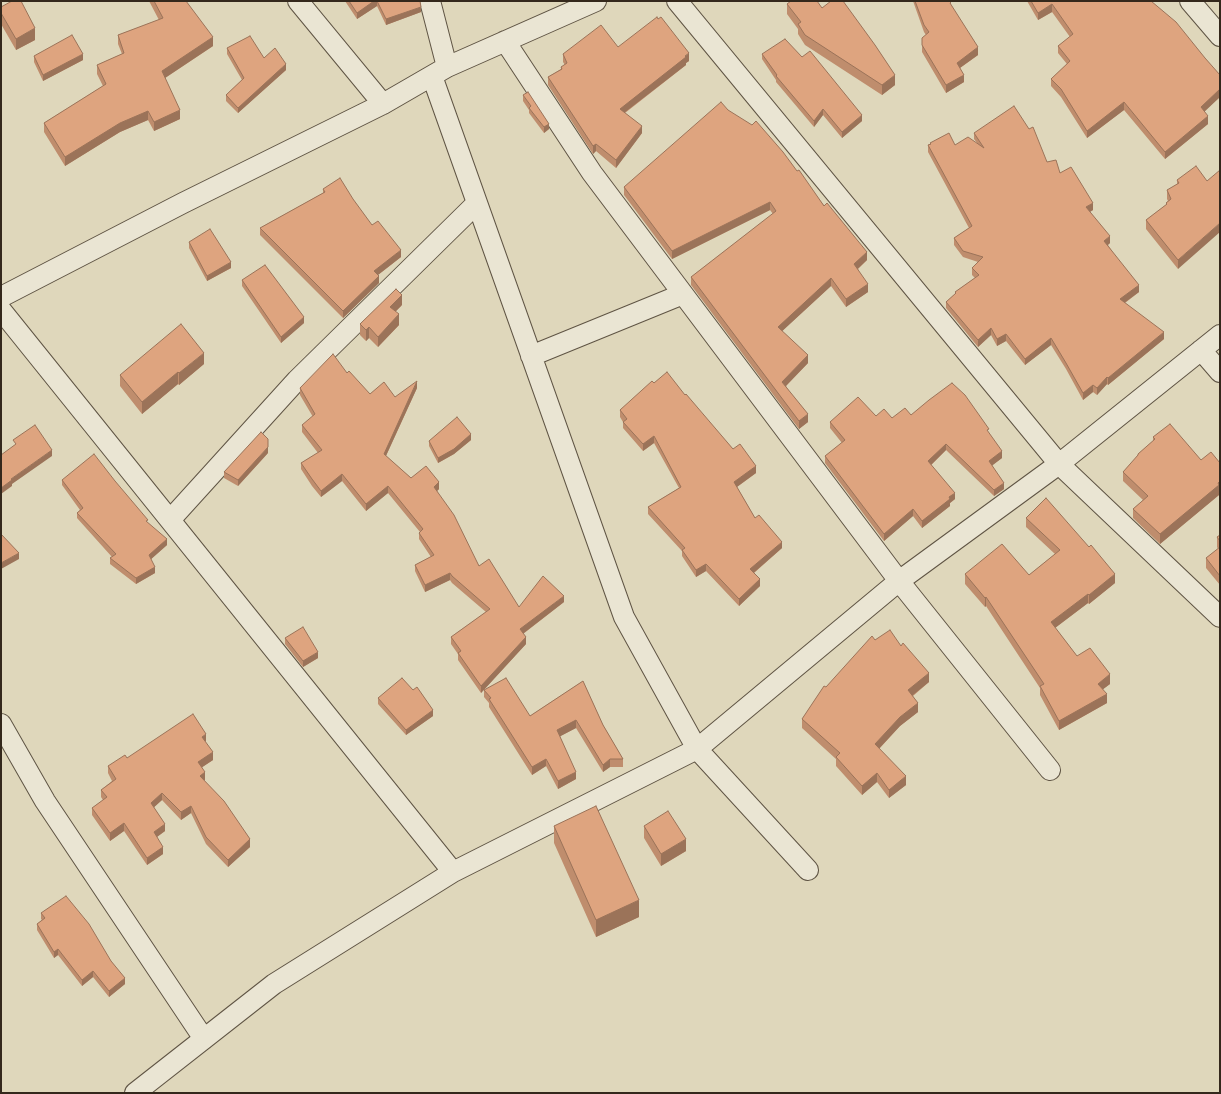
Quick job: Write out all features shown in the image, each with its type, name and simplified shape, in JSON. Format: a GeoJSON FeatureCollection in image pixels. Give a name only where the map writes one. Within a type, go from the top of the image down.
{"type":"FeatureCollection","features":[{"type":"Feature","properties":{"kind":"street"},"geometry":{"type":"LineString","coordinates":[[298,1],[382,104]]}},
{"type":"Feature","properties":{"kind":"street"},"geometry":{"type":"LineString","coordinates":[[430,1],[440,72],[477,203],[624,617],[697,749],[808,870]]}},
{"type":"Feature","properties":{"kind":"street"},"geometry":{"type":"LineString","coordinates":[[1,297],[184,202],[382,104],[440,72],[596,1]]}},
{"type":"Feature","properties":{"kind":"street"},"geometry":{"type":"LineString","coordinates":[[677,1],[1059,464],[1220,617]]}},
{"type":"Feature","properties":{"kind":"street"},"geometry":{"type":"LineString","coordinates":[[1190,1],[1220,36]]}},
{"type":"Feature","properties":{"kind":"street"},"geometry":{"type":"LineString","coordinates":[[505,41],[592,173],[899,581],[1050,770]]}},
{"type":"Feature","properties":{"kind":"street"},"geometry":{"type":"LineString","coordinates":[[170,520],[297,380],[477,203]]}},
{"type":"Feature","properties":{"kind":"street"},"geometry":{"type":"LineString","coordinates":[[531,356],[683,294]]}},
{"type":"Feature","properties":{"kind":"street"},"geometry":{"type":"LineString","coordinates":[[1,310],[453,872]]}},
{"type":"Feature","properties":{"kind":"street"},"geometry":{"type":"LineString","coordinates":[[135,1093],[274,984],[453,872],[697,749],[899,581],[1059,464],[1220,336]]}},
{"type":"Feature","properties":{"kind":"street"},"geometry":{"type":"LineString","coordinates":[[1201,350],[1220,372]]}},
{"type":"Feature","properties":{"kind":"street"},"geometry":{"type":"LineString","coordinates":[[1,724],[45,801],[204,1039]]}},
{"type":"Feature","properties":{"kind":"building"},"geometry":{"type":"Polygon","coordinates":[[[12,1],[21,1],[35,28],[16,39],[1,13],[1,7],[12,1]]]}},
{"type":"Feature","properties":{"kind":"building"},"geometry":{"type":"Polygon","coordinates":[[[154,1],[186,1],[213,37],[162,71],[180,110],[154,122],[148,111],[120,123],[65,157],[44,123],[106,84],[97,65],[124,53],[118,35],[163,18],[154,1]]]}},
{"type":"Feature","properties":{"kind":"building"},"geometry":{"type":"Polygon","coordinates":[[[349,1],[374,1],[357,13],[349,1]]]}},
{"type":"Feature","properties":{"kind":"building"},"geometry":{"type":"Polygon","coordinates":[[[377,1],[420,1],[421,7],[386,19],[377,1]]]}},
{"type":"Feature","properties":{"kind":"building"},"geometry":{"type":"Polygon","coordinates":[[[791,1],[817,1],[822,8],[831,1],[843,1],[895,75],[882,85],[805,35],[798,24],[801,22],[787,4],[791,1]]]}},
{"type":"Feature","properties":{"kind":"building"},"geometry":{"type":"Polygon","coordinates":[[[915,1],[951,1],[950,3],[978,47],[957,63],[964,75],[946,85],[922,45],[922,38],[929,32],[924,25],[915,1]]]}},
{"type":"Feature","properties":{"kind":"building"},"geometry":{"type":"Polygon","coordinates":[[[1031,1],[1151,1],[1176,22],[1220,75],[1220,89],[1201,107],[1208,116],[1165,152],[1124,102],[1087,131],[1061,89],[1051,79],[1070,61],[1058,46],[1073,34],[1052,4],[1038,13],[1031,1]]]}},
{"type":"Feature","properties":{"kind":"building"},"geometry":{"type":"Polygon","coordinates":[[[657,17],[658,19],[661,17],[689,53],[620,109],[642,126],[616,160],[596,144],[593,146],[548,77],[562,69],[561,67],[567,63],[563,54],[601,25],[618,47],[657,17]]]}},
{"type":"Feature","properties":{"kind":"building"},"geometry":{"type":"Polygon","coordinates":[[[72,35],[83,54],[43,75],[34,56],[72,35]]]}},
{"type":"Feature","properties":{"kind":"building"},"geometry":{"type":"Polygon","coordinates":[[[250,36],[264,58],[275,48],[286,64],[238,108],[226,95],[244,78],[227,48],[250,36]]]}},
{"type":"Feature","properties":{"kind":"building"},"geometry":{"type":"Polygon","coordinates":[[[785,39],[802,57],[810,51],[862,115],[842,132],[823,109],[814,121],[776,76],[762,54],[785,39]]]}},
{"type":"Feature","properties":{"kind":"building"},"geometry":{"type":"Polygon","coordinates":[[[528,92],[549,124],[544,127],[529,108],[531,106],[523,95],[528,92]]]}},
{"type":"Feature","properties":{"kind":"building"},"geometry":{"type":"Polygon","coordinates":[[[721,102],[728,110],[752,125],[756,121],[797,171],[799,170],[824,206],[827,203],[867,252],[854,264],[868,284],[846,299],[831,278],[778,327],[808,355],[782,382],[808,414],[799,421],[691,277],[776,211],[770,202],[672,251],[624,187],[721,102]]]}},
{"type":"Feature","properties":{"kind":"building"},"geometry":{"type":"Polygon","coordinates":[[[1014,106],[1029,129],[1033,127],[1047,162],[1056,160],[1060,173],[1071,167],[1093,203],[1086,207],[1110,236],[1104,241],[1139,285],[1120,299],[1164,332],[1107,377],[1097,388],[1093,385],[1083,393],[1051,338],[1025,359],[1006,334],[997,339],[991,328],[978,340],[946,302],[955,292],[979,275],[972,268],[983,257],[963,251],[954,238],[972,226],[928,145],[949,133],[955,145],[968,137],[984,148],[974,133],[1014,106]]]}},
{"type":"Feature","properties":{"kind":"building"},"geometry":{"type":"Polygon","coordinates":[[[1196,166],[1207,181],[1220,170],[1220,223],[1178,260],[1146,220],[1171,199],[1167,190],[1179,183],[1177,180],[1196,166]]]}},
{"type":"Feature","properties":{"kind":"building"},"geometry":{"type":"Polygon","coordinates":[[[340,178],[372,225],[378,221],[401,250],[374,271],[379,276],[343,311],[260,228],[325,192],[323,189],[340,178]]]}},
{"type":"Feature","properties":{"kind":"building"},"geometry":{"type":"Polygon","coordinates":[[[210,229],[231,262],[207,276],[189,242],[210,229]]]}},
{"type":"Feature","properties":{"kind":"building"},"geometry":{"type":"Polygon","coordinates":[[[265,265],[304,317],[281,337],[242,280],[265,265]]]}},
{"type":"Feature","properties":{"kind":"building"},"geometry":{"type":"Polygon","coordinates":[[[396,289],[402,295],[390,307],[399,314],[378,337],[369,327],[366,330],[360,324],[396,289]]]}},
{"type":"Feature","properties":{"kind":"building"},"geometry":{"type":"Polygon","coordinates":[[[181,324],[204,353],[142,402],[120,375],[181,324]]]}},
{"type":"Feature","properties":{"kind":"building"},"geometry":{"type":"Polygon","coordinates":[[[333,354],[347,373],[349,371],[370,394],[384,382],[395,397],[417,381],[384,454],[411,478],[426,466],[439,482],[434,487],[454,515],[479,566],[489,559],[519,607],[543,576],[564,596],[520,629],[526,637],[481,686],[458,653],[461,651],[451,637],[490,609],[450,573],[425,585],[415,565],[434,555],[419,533],[423,529],[388,486],[366,504],[342,474],[321,491],[301,463],[322,450],[302,425],[315,414],[300,388],[333,354]]]}},
{"type":"Feature","properties":{"kind":"building"},"geometry":{"type":"Polygon","coordinates":[[[667,372],[733,449],[740,444],[756,466],[734,482],[755,518],[759,515],[782,542],[750,569],[760,579],[739,599],[706,564],[696,570],[682,550],[685,548],[648,507],[681,487],[654,436],[643,444],[623,422],[627,419],[620,410],[652,381],[654,383],[667,372]]]}},
{"type":"Feature","properties":{"kind":"building"},"geometry":{"type":"Polygon","coordinates":[[[952,383],[965,395],[1002,451],[989,461],[1004,483],[994,490],[946,444],[928,461],[955,493],[922,521],[913,509],[884,534],[825,456],[845,440],[830,422],[858,397],[876,416],[884,409],[892,418],[905,408],[911,415],[952,383]]]}},
{"type":"Feature","properties":{"kind":"building"},"geometry":{"type":"Polygon","coordinates":[[[457,417],[471,434],[454,449],[438,458],[429,441],[457,417]]]}},
{"type":"Feature","properties":{"kind":"building"},"geometry":{"type":"Polygon","coordinates":[[[1170,424],[1201,460],[1211,452],[1220,463],[1220,481],[1219,485],[1160,534],[1133,509],[1148,496],[1123,472],[1138,454],[1155,439],[1153,437],[1170,424]]]}},
{"type":"Feature","properties":{"kind":"building"},"geometry":{"type":"Polygon","coordinates":[[[35,425],[52,450],[1,488],[1,455],[16,444],[13,440],[35,425]]]}},
{"type":"Feature","properties":{"kind":"building"},"geometry":{"type":"Polygon","coordinates":[[[261,432],[268,439],[268,447],[238,480],[224,472],[261,432]]]}},
{"type":"Feature","properties":{"kind":"building"},"geometry":{"type":"Polygon","coordinates":[[[94,454],[148,520],[146,521],[167,539],[149,555],[155,567],[136,578],[110,558],[116,554],[77,513],[83,508],[62,480],[94,454]]]}},
{"type":"Feature","properties":{"kind":"building"},"geometry":{"type":"Polygon","coordinates":[[[1046,498],[1089,547],[1091,545],[1115,574],[1051,622],[1077,656],[1090,648],[1110,674],[1098,684],[1107,694],[1059,721],[1040,686],[1044,684],[986,597],[965,574],[1002,544],[1029,575],[1060,550],[1026,518],[1046,498]]]}},
{"type":"Feature","properties":{"kind":"building"},"geometry":{"type":"Polygon","coordinates":[[[1,534],[19,553],[1,563],[1,534]]]}},
{"type":"Feature","properties":{"kind":"building"},"geometry":{"type":"Polygon","coordinates":[[[1220,547],[1220,576],[1206,558],[1220,547]]]}},
{"type":"Feature","properties":{"kind":"building"},"geometry":{"type":"Polygon","coordinates":[[[303,627],[318,652],[303,661],[285,638],[303,627]]]}},
{"type":"Feature","properties":{"kind":"building"},"geometry":{"type":"Polygon","coordinates":[[[890,630],[901,646],[903,643],[929,673],[908,690],[918,703],[900,717],[875,744],[906,776],[889,790],[877,773],[862,786],[836,757],[840,753],[802,719],[824,686],[826,687],[872,636],[875,640],[890,630]]]}},
{"type":"Feature","properties":{"kind":"building"},"geometry":{"type":"Polygon","coordinates":[[[402,678],[413,690],[417,687],[433,710],[406,730],[378,698],[402,678]]]}},
{"type":"Feature","properties":{"kind":"building"},"geometry":{"type":"Polygon","coordinates":[[[506,678],[530,716],[583,681],[603,725],[623,759],[610,759],[603,765],[576,720],[557,730],[576,772],[558,781],[546,759],[532,767],[489,699],[491,698],[484,690],[506,678]]]}},
{"type":"Feature","properties":{"kind":"building"},"geometry":{"type":"Polygon","coordinates":[[[193,714],[206,734],[202,737],[213,752],[198,762],[205,772],[200,776],[224,801],[250,839],[228,860],[206,837],[191,806],[181,812],[162,793],[151,803],[165,824],[154,832],[163,847],[147,858],[124,823],[110,833],[92,808],[107,797],[101,790],[116,779],[108,766],[125,755],[127,758],[193,714]]]}},
{"type":"Feature","properties":{"kind":"building"},"geometry":{"type":"Polygon","coordinates":[[[596,806],[639,900],[596,920],[554,826],[596,806]]]}},
{"type":"Feature","properties":{"kind":"building"},"geometry":{"type":"Polygon","coordinates":[[[668,811],[686,839],[661,854],[644,826],[668,811]]]}},
{"type":"Feature","properties":{"kind":"building"},"geometry":{"type":"Polygon","coordinates":[[[66,896],[89,924],[111,961],[125,978],[109,991],[93,971],[82,980],[58,949],[54,952],[37,924],[45,918],[41,913],[66,896]]]}}]}
